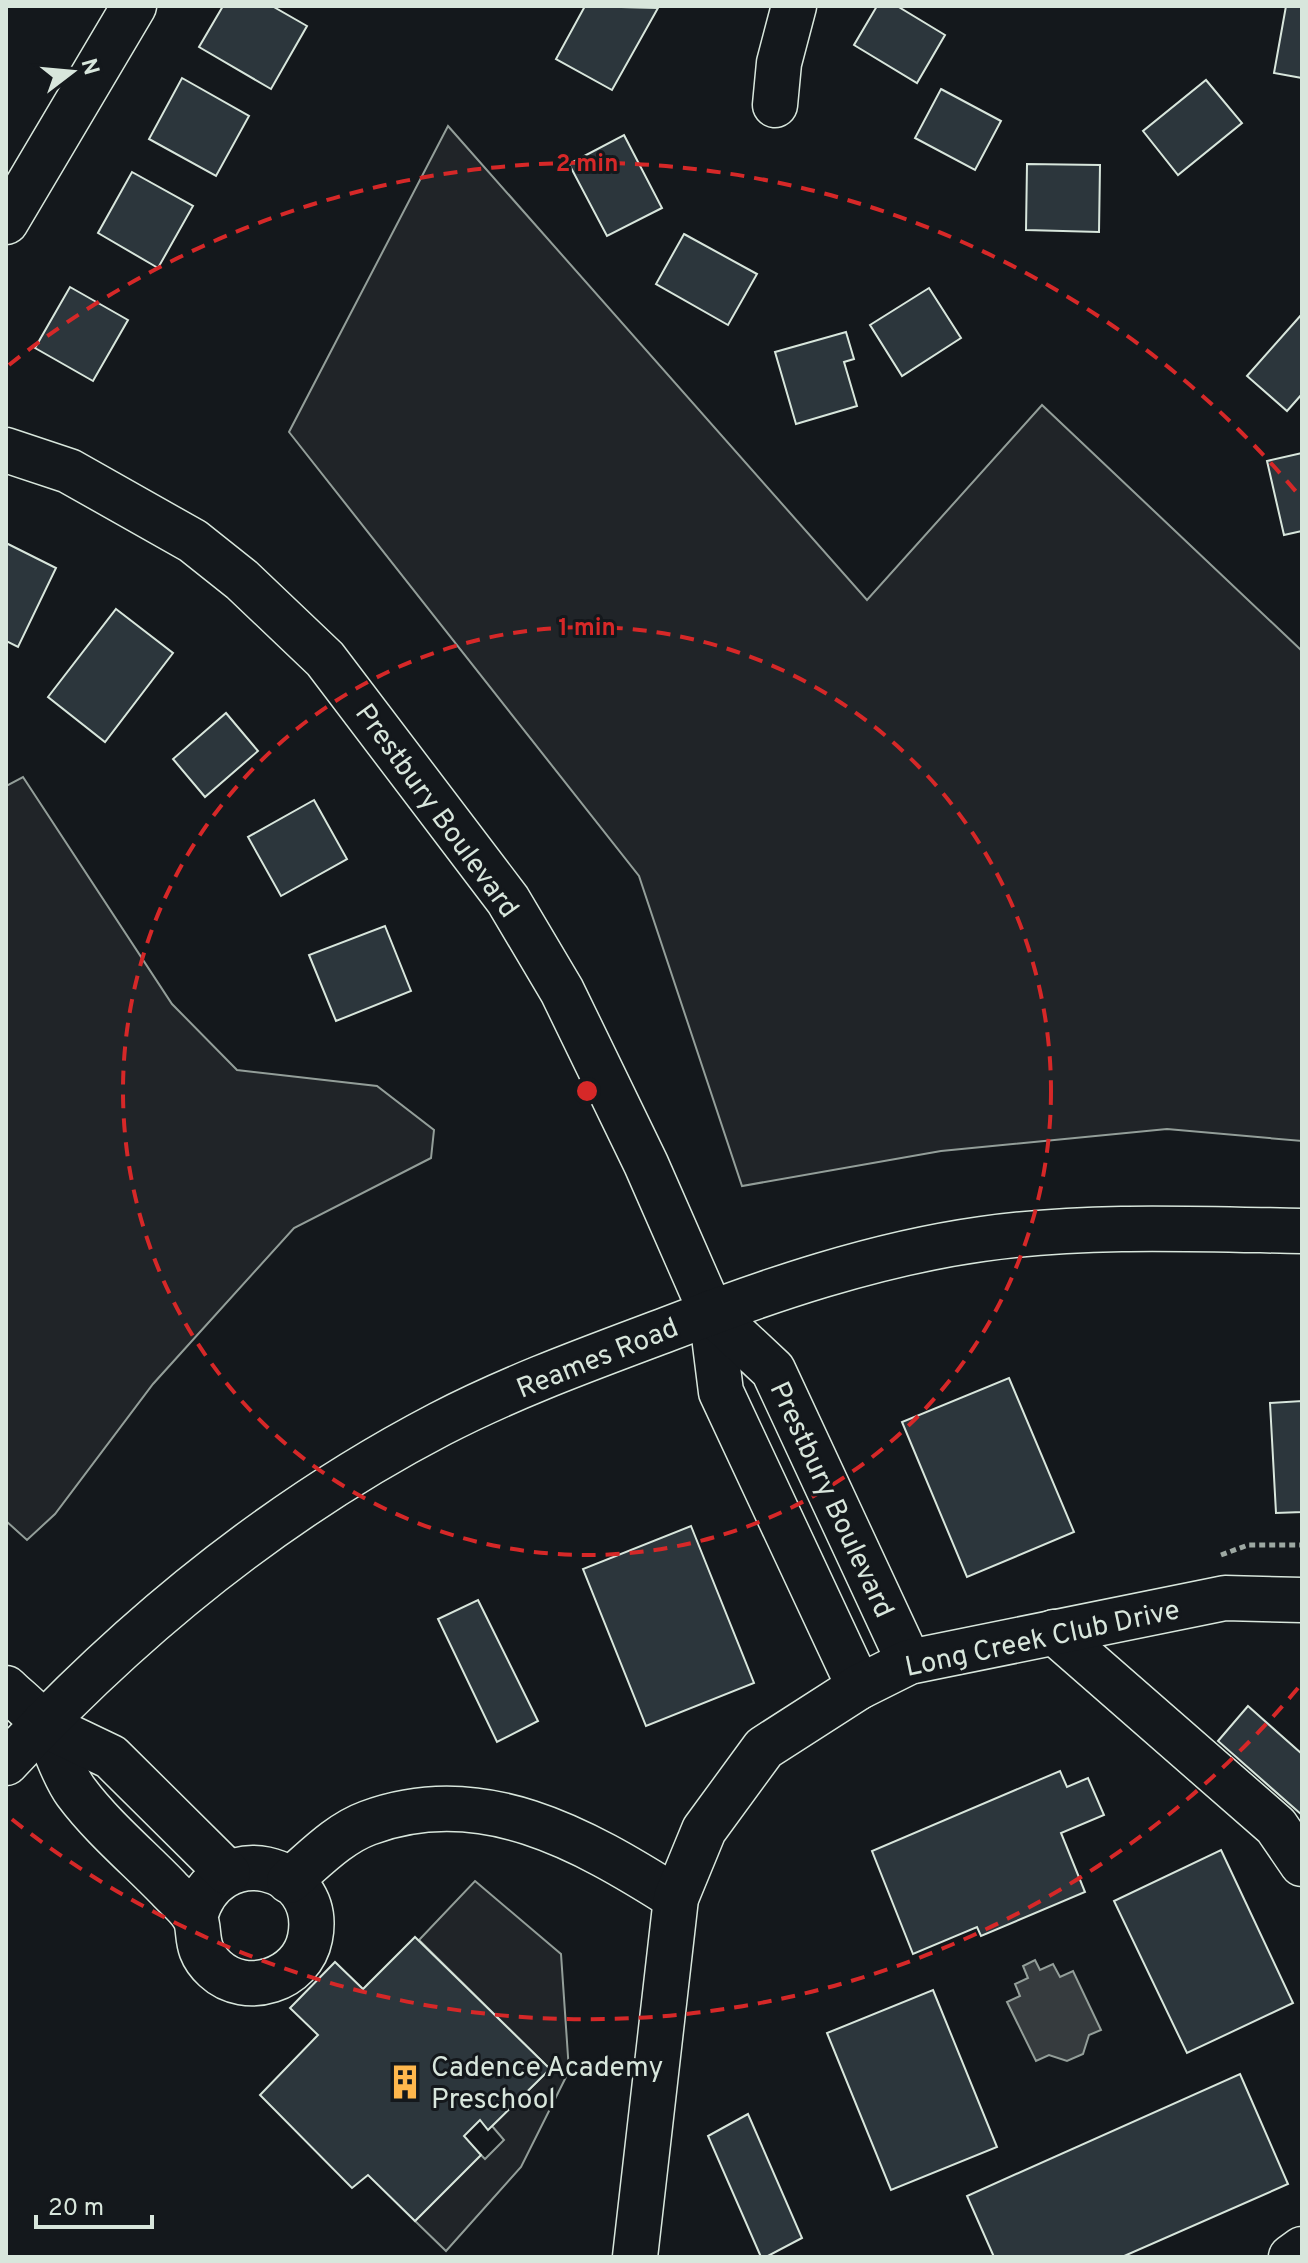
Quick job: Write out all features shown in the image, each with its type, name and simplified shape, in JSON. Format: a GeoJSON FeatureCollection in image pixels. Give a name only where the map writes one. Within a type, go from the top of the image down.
{"type":"FeatureCollection","features":[{"type":"Feature","properties":{"kind":"street"},"geometry":{"type":"LineString","coordinates":[[6,222],[134,6]]}},
{"type":"Feature","properties":{"kind":"street"},"geometry":{"type":"LineString","coordinates":[[775,105],[779,63],[794,6]]}},
{"type":"Feature","properties":{"kind":"street","name":"Prestbury Boulevard"},"geometry":{"type":"LineString","coordinates":[[6,450],[69,471],[193,541],[242,580],[325,659],[508,900],[562,991],[639,1150],[711,1312],[721,1392],[859,1687]]}},
{"type":"Feature","properties":{"kind":"street","name":"Reames Road"},"geometry":{"type":"LineString","coordinates":[[6,1763],[93,1671],[215,1568],[313,1498],[439,1425],[547,1375],[711,1312],[825,1275],[921,1250],[983,1238],[1054,1231],[1302,1231]]}},
{"type":"Feature","properties":{"kind":"street","name":"Prestbury Boulevard"},"geometry":{"type":"LineString","coordinates":[[711,1312],[773,1370],[909,1662]]}},
{"type":"Feature","properties":{"kind":"street","name":"Long Creek Club Drive"},"geometry":{"type":"LineString","coordinates":[[635,2257],[676,1898],[704,1830],[764,1748],[859,1687],[909,1662],[1225,1598],[1302,1600]]}},
{"type":"Feature","properties":{"kind":"street"},"geometry":{"type":"LineString","coordinates":[[1054,1632],[1276,1826],[1302,1864]]}},
{"type":"Feature","properties":{"kind":"street"},"geometry":{"type":"LineString","coordinates":[[6,1688],[42,1724],[76,1791],[195,1917]]}},
{"type":"Feature","properties":{"kind":"street"},"geometry":{"type":"LineString","coordinates":[[42,1724],[111,1757],[228,1873]]}},
{"type":"Feature","properties":{"kind":"street"},"geometry":{"type":"LineString","coordinates":[[289,1881],[341,1837],[367,1823],[400,1815],[470,1810],[532,1822],[567,1834],[610,1856],[676,1898]]}},
{"type":"Feature","properties":{"kind":"street"},"geometry":{"type":"LineString","coordinates":[[245,1867],[264,1868],[289,1881],[307,1902],[312,1921],[310,1941],[302,1959],[288,1973],[271,1981],[252,1984],[232,1980],[215,1970],[200,1948],[195,1917],[206,1891],[228,1873],[245,1867]]}},
{"type":"Feature","properties":{"kind":"street"},"geometry":{"type":"LineString","coordinates":[[1291,2257],[1302,2249]]}},
{"type":"Feature","properties":{"kind":"path"},"geometry":{"type":"LineString","coordinates":[[1210,1559],[1248,1545],[1302,1545]]}},
{"type":"Feature","properties":{"kind":"shaded area"},"geometry":{"type":"Polygon","coordinates":[[[448,126],[867,600],[1042,405],[1302,651],[1302,1141],[1167,1129],[941,1151],[742,1186],[639,876],[289,432],[448,126]]]}},
{"type":"Feature","properties":{"kind":"shaded area"},"geometry":{"type":"Polygon","coordinates":[[[23,777],[172,1004],[237,1070],[377,1086],[434,1130],[431,1158],[294,1228],[153,1384],[55,1514],[27,1540],[6,1521],[6,786],[23,777]]]}},
{"type":"Feature","properties":{"kind":"shaded area"},"geometry":{"type":"Polygon","coordinates":[[[475,1881],[561,1954],[569,2071],[521,2167],[446,2251],[415,2221],[481,2155],[485,2159],[504,2140],[492,2126],[550,2069],[419,1940],[475,1881]]]}},
{"type":"Feature","properties":{"kind":"shaded area"},"geometry":{"type":"Polygon","coordinates":[[[1035,1960],[1040,1970],[1053,1964],[1060,1977],[1073,1971],[1101,2030],[1089,2035],[1083,2054],[1067,2061],[1049,2055],[1036,2061],[1007,2002],[1020,1996],[1015,1984],[1028,1978],[1023,1966],[1035,1960]]]}},
{"type":"Feature","properties":{"kind":"building"},"geometry":{"type":"Polygon","coordinates":[[[223,6],[272,6],[307,26],[271,89],[199,47],[223,6]]]}},
{"type":"Feature","properties":{"kind":"building"},"geometry":{"type":"Polygon","coordinates":[[[585,6],[658,8],[612,90],[556,59],[585,6]]]}},
{"type":"Feature","properties":{"kind":"building"},"geometry":{"type":"Polygon","coordinates":[[[877,6],[897,6],[945,35],[917,83],[854,45],[877,6]]]}},
{"type":"Feature","properties":{"kind":"building"},"geometry":{"type":"Polygon","coordinates":[[[1286,6],[1302,6],[1302,78],[1274,73],[1286,6]]]}},
{"type":"Feature","properties":{"kind":"building"},"geometry":{"type":"Polygon","coordinates":[[[182,78],[249,116],[216,176],[149,139],[182,78]]]}},
{"type":"Feature","properties":{"kind":"building"},"geometry":{"type":"Polygon","coordinates":[[[1206,80],[1242,123],[1178,175],[1143,131],[1206,80]]]}},
{"type":"Feature","properties":{"kind":"building"},"geometry":{"type":"Polygon","coordinates":[[[941,89],[1001,121],[975,170],[915,138],[941,89]]]}},
{"type":"Feature","properties":{"kind":"building"},"geometry":{"type":"Polygon","coordinates":[[[624,135],[662,208],[607,236],[569,164],[624,135]]]}},
{"type":"Feature","properties":{"kind":"building"},"geometry":{"type":"Polygon","coordinates":[[[1027,164],[1100,165],[1099,232],[1026,230],[1027,164]]]}},
{"type":"Feature","properties":{"kind":"building"},"geometry":{"type":"Polygon","coordinates":[[[132,172],[193,206],[158,268],[98,233],[132,172]]]}},
{"type":"Feature","properties":{"kind":"building"},"geometry":{"type":"Polygon","coordinates":[[[684,234],[757,274],[728,325],[656,284],[684,234]]]}},
{"type":"Feature","properties":{"kind":"building"},"geometry":{"type":"Polygon","coordinates":[[[70,287],[128,320],[93,381],[35,348],[70,287]]]}},
{"type":"Feature","properties":{"kind":"building"},"geometry":{"type":"Polygon","coordinates":[[[929,288],[961,338],[902,376],[870,325],[929,288]]]}},
{"type":"Feature","properties":{"kind":"building"},"geometry":{"type":"Polygon","coordinates":[[[1302,314],[1302,394],[1287,411],[1247,376],[1302,314]]]}},
{"type":"Feature","properties":{"kind":"building"},"geometry":{"type":"Polygon","coordinates":[[[846,332],[854,359],[844,362],[857,406],[796,424],[775,352],[846,332]]]}},
{"type":"Feature","properties":{"kind":"building"},"geometry":{"type":"Polygon","coordinates":[[[1302,453],[1302,531],[1284,535],[1267,461],[1302,453]]]}},
{"type":"Feature","properties":{"kind":"building"},"geometry":{"type":"Polygon","coordinates":[[[6,543],[56,568],[18,647],[6,641],[6,543]]]}},
{"type":"Feature","properties":{"kind":"building"},"geometry":{"type":"Polygon","coordinates":[[[116,609],[173,653],[105,742],[48,697],[116,609]]]}},
{"type":"Feature","properties":{"kind":"building"},"geometry":{"type":"Polygon","coordinates":[[[226,713],[258,751],[205,797],[173,759],[226,713]]]}},
{"type":"Feature","properties":{"kind":"building"},"geometry":{"type":"Polygon","coordinates":[[[314,800],[347,859],[281,896],[248,837],[314,800]]]}},
{"type":"Feature","properties":{"kind":"building"},"geometry":{"type":"Polygon","coordinates":[[[385,926],[411,991],[336,1021],[309,955],[385,926]]]}},
{"type":"Feature","properties":{"kind":"building"},"geometry":{"type":"Polygon","coordinates":[[[1009,1378],[1074,1532],[967,1577],[902,1422],[1009,1378]]]}},
{"type":"Feature","properties":{"kind":"building"},"geometry":{"type":"Polygon","coordinates":[[[1302,1401],[1302,1512],[1276,1513],[1270,1403],[1302,1401]]]}},
{"type":"Feature","properties":{"kind":"building"},"geometry":{"type":"Polygon","coordinates":[[[691,1526],[754,1683],[646,1726],[583,1569],[691,1526]]]}},
{"type":"Feature","properties":{"kind":"building"},"geometry":{"type":"Polygon","coordinates":[[[478,1600],[538,1721],[497,1742],[438,1619],[478,1600]]]}},
{"type":"Feature","properties":{"kind":"building"},"geometry":{"type":"Polygon","coordinates":[[[1248,1706],[1302,1754],[1302,1815],[1218,1741],[1248,1706]]]}},
{"type":"Feature","properties":{"kind":"building"},"geometry":{"type":"Polygon","coordinates":[[[1060,1771],[1067,1787],[1088,1778],[1104,1815],[1061,1833],[1085,1892],[981,1936],[977,1927],[913,1954],[872,1851],[1060,1771]]]}},
{"type":"Feature","properties":{"kind":"building"},"geometry":{"type":"Polygon","coordinates":[[[1221,1850],[1293,2003],[1187,2053],[1114,1901],[1221,1850]]]}},
{"type":"Feature","properties":{"kind":"building","name":"Cadence Academy Preschool"},"geometry":{"type":"Polygon","coordinates":[[[415,1937],[550,2069],[488,2130],[480,2120],[464,2136],[481,2155],[415,2221],[368,2175],[352,2188],[260,2095],[318,2035],[290,2008],[335,1962],[363,1989],[415,1937]]]}},
{"type":"Feature","properties":{"kind":"building"},"geometry":{"type":"Polygon","coordinates":[[[933,1990],[997,2147],[891,2190],[827,2033],[933,1990]]]}},
{"type":"Feature","properties":{"kind":"building"},"geometry":{"type":"Polygon","coordinates":[[[1240,2074],[1288,2184],[1122,2257],[994,2257],[967,2196],[1240,2074]]]}},
{"type":"Feature","properties":{"kind":"building"},"geometry":{"type":"Polygon","coordinates":[[[748,2114],[802,2238],[766,2257],[761,2257],[708,2136],[748,2114]]]}},
{"type":"Feature","properties":{"kind":"place","name":"Cadence Academy Preschool"},"geometry":{"type":"Point","coordinates":[405,2082]}}]}
